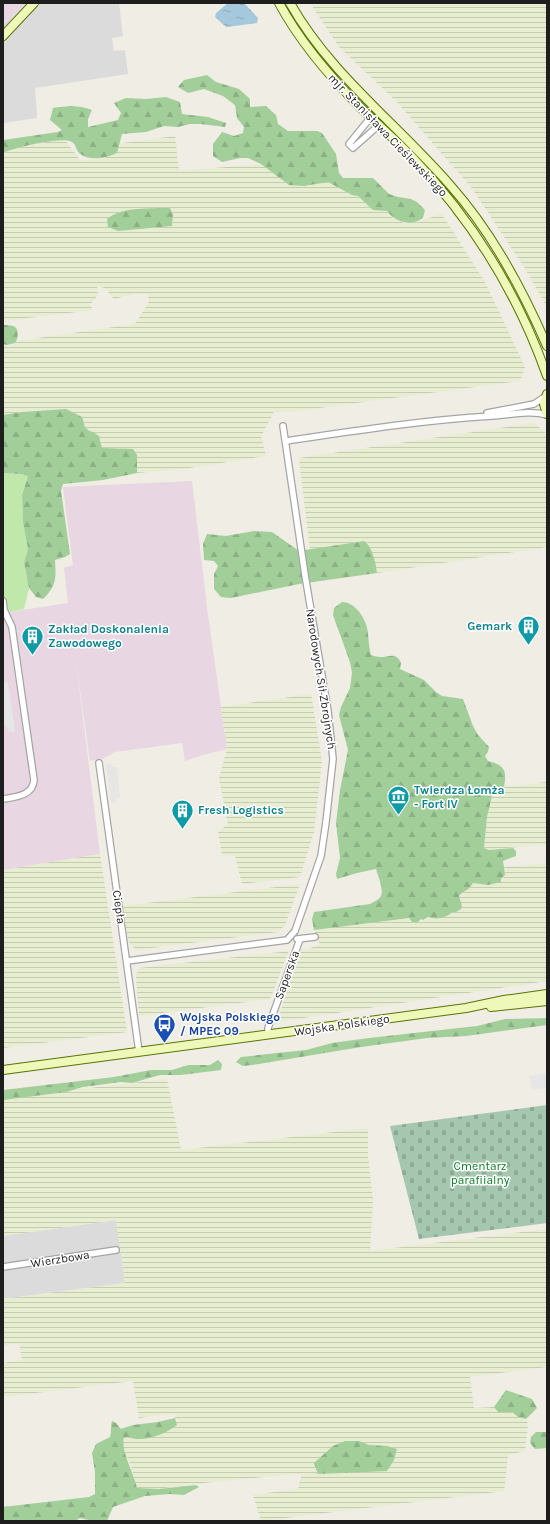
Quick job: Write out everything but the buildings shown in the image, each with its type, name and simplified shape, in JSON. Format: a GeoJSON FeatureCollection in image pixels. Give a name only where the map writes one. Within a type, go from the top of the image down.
{"type":"FeatureCollection","features":[{"type":"Feature","properties":{"kind":"main road"},"geometry":{"type":"LineString","coordinates":[[3,36],[34,3]]}},
{"type":"Feature","properties":{"kind":"main road","name":"mjr. Stanisława Cieślewskiego"},"geometry":{"type":"LineString","coordinates":[[279,3],[290,23],[322,67],[412,157],[438,185],[460,213],[484,247],[515,299],[539,353],[547,376]]}},
{"type":"Feature","properties":{"kind":"main road","name":"mjr. Stanisława Cieślewskiego"},"geometry":{"type":"LineString","coordinates":[[290,3],[310,35],[337,68],[416,148],[450,185],[478,221],[515,279],[547,346]]}},
{"type":"Feature","properties":{"kind":"main road"},"geometry":{"type":"LineString","coordinates":[[371,117],[382,114]]}},
{"type":"Feature","properties":{"kind":"main road"},"geometry":{"type":"LineString","coordinates":[[379,125],[382,114]]}},
{"type":"Feature","properties":{"kind":"main road"},"geometry":{"type":"LineString","coordinates":[[546,395],[544,404],[547,414]]}},
{"type":"Feature","properties":{"kind":"main road","name":"Wojska Polskiego"},"geometry":{"type":"LineString","coordinates":[[3,1070],[466,1008],[504,1000],[547,994]]}},
{"type":"Feature","properties":{"kind":"main road","name":"Wojska Polskiego"},"geometry":{"type":"LineString","coordinates":[[466,1008],[509,1006],[547,1001]]}},
{"type":"Feature","properties":{"kind":"street"},"geometry":{"type":"LineString","coordinates":[[371,117],[351,146],[379,125]]}},
{"type":"Feature","properties":{"kind":"street"},"geometry":{"type":"LineString","coordinates":[[464,418],[534,404],[546,395]]}},
{"type":"Feature","properties":{"kind":"street"},"geometry":{"type":"LineString","coordinates":[[286,441],[464,418],[522,414],[547,414]]}},
{"type":"Feature","properties":{"kind":"street","name":"Narodowych Sił Zbrojnych"},"geometry":{"type":"LineString","coordinates":[[284,426],[305,575],[331,731],[333,759],[326,822],[320,856],[295,931],[291,938]]}},
{"type":"Feature","properties":{"kind":"street"},"geometry":{"type":"LineString","coordinates":[[3,600],[4,610],[12,627],[34,780],[34,785],[30,790],[22,795],[3,799]]}},
{"type":"Feature","properties":{"kind":"street","name":"Ciepła"},"geometry":{"type":"LineString","coordinates":[[99,763],[139,1052]]}},
{"type":"Feature","properties":{"kind":"street"},"geometry":{"type":"LineString","coordinates":[[127,961],[282,941],[291,938],[300,939],[315,937]]}},
{"type":"Feature","properties":{"kind":"street","name":"Saperska"},"geometry":{"type":"LineString","coordinates":[[268,1035],[268,1028],[300,939]]}},
{"type":"Feature","properties":{"kind":"street","name":"Wierzbowa"},"geometry":{"type":"LineString","coordinates":[[3,1267],[116,1250]]}},
{"type":"Feature","properties":{"kind":"shaded area"},"geometry":{"type":"Polygon","coordinates":[[[3,3],[26,3],[3,26],[3,3]]]}},
{"type":"Feature","properties":{"kind":"shaded area"},"geometry":{"type":"Polygon","coordinates":[[[26,3],[119,3],[123,36],[112,38],[114,51],[125,50],[128,74],[35,88],[37,118],[3,123],[3,26],[26,3]]]}},
{"type":"Feature","properties":{"kind":"shaded area"},"geometry":{"type":"Polygon","coordinates":[[[192,481],[208,615],[227,749],[185,761],[182,743],[115,752],[102,759],[90,761],[75,655],[100,854],[3,870],[3,613],[68,603],[64,568],[73,565],[63,487],[192,481]]]}},
{"type":"Feature","properties":{"kind":"shaded area"},"geometry":{"type":"Polygon","coordinates":[[[8,682],[15,732],[9,732],[5,725],[3,725],[3,683],[8,682]]]}},
{"type":"Feature","properties":{"kind":"shaded area"},"geometry":{"type":"Polygon","coordinates":[[[111,763],[112,767],[117,767],[120,798],[116,798],[117,802],[111,803],[106,764],[111,763]]]}},
{"type":"Feature","properties":{"kind":"shaded area"},"geometry":{"type":"Polygon","coordinates":[[[547,1073],[547,1088],[532,1090],[529,1076],[547,1073]]]}},
{"type":"Feature","properties":{"kind":"shaded area"},"geometry":{"type":"Polygon","coordinates":[[[116,1220],[125,1283],[3,1299],[3,1236],[116,1220]]]}},
{"type":"Feature","properties":{"kind":"green space"},"geometry":{"type":"Polygon","coordinates":[[[330,3],[547,3],[547,307],[524,267],[471,187],[396,101],[339,47],[312,6],[330,3]]]}},
{"type":"Feature","properties":{"kind":"green space"},"geometry":{"type":"Polygon","coordinates":[[[207,75],[216,82],[239,89],[250,99],[250,107],[266,106],[276,115],[278,124],[288,131],[317,131],[322,133],[336,154],[339,173],[343,178],[373,178],[389,194],[411,199],[417,202],[425,210],[423,218],[418,221],[408,223],[404,222],[394,218],[387,211],[373,210],[358,196],[352,195],[328,182],[304,186],[289,185],[261,164],[248,158],[240,158],[222,162],[213,156],[213,144],[222,132],[234,136],[243,133],[244,127],[237,118],[235,105],[223,96],[204,89],[188,93],[178,87],[184,80],[207,75]]]}},
{"type":"Feature","properties":{"kind":"green space"},"geometry":{"type":"Polygon","coordinates":[[[166,97],[180,102],[182,114],[208,117],[226,123],[225,127],[190,124],[178,127],[164,126],[146,132],[122,134],[117,153],[98,158],[88,158],[83,156],[78,152],[72,142],[59,140],[38,143],[3,153],[3,140],[58,132],[62,130],[50,120],[53,108],[72,106],[92,110],[88,119],[88,127],[118,120],[121,113],[114,103],[126,98],[146,99],[166,97]]]}},
{"type":"Feature","properties":{"kind":"green space"},"geometry":{"type":"Polygon","coordinates":[[[175,136],[179,171],[261,164],[289,185],[328,182],[352,195],[358,196],[373,210],[387,211],[391,217],[404,223],[416,222],[442,214],[485,282],[525,367],[520,381],[290,412],[274,412],[261,436],[266,456],[189,468],[137,473],[137,455],[133,449],[102,448],[101,442],[66,409],[3,415],[3,346],[12,345],[17,341],[135,324],[149,302],[148,294],[135,294],[114,299],[105,288],[97,286],[98,295],[90,305],[93,310],[3,321],[3,153],[18,147],[64,139],[81,161],[106,158],[108,145],[175,136]],[[158,208],[130,210],[113,214],[118,231],[172,226],[173,215],[158,208]]]}},
{"type":"Feature","properties":{"kind":"green space"},"geometry":{"type":"Polygon","coordinates":[[[170,208],[173,215],[172,226],[118,231],[108,227],[107,219],[112,215],[124,211],[170,208]]]}},
{"type":"Feature","properties":{"kind":"green space"},"geometry":{"type":"Polygon","coordinates":[[[3,325],[13,326],[17,329],[18,336],[15,343],[7,345],[3,344],[3,325]]]}},
{"type":"Feature","properties":{"kind":"green space"},"geometry":{"type":"Polygon","coordinates":[[[66,409],[82,417],[85,427],[89,431],[99,436],[102,448],[133,449],[137,455],[137,473],[103,480],[63,484],[61,491],[70,554],[55,560],[55,581],[51,590],[43,599],[36,597],[29,588],[24,563],[28,549],[23,522],[22,495],[28,476],[3,473],[3,415],[66,409]]]}},
{"type":"Feature","properties":{"kind":"green space"},"geometry":{"type":"Polygon","coordinates":[[[534,423],[547,434],[547,547],[377,573],[368,544],[364,541],[310,550],[299,458],[534,423]]]}},
{"type":"Feature","properties":{"kind":"green space"},"geometry":{"type":"Polygon","coordinates":[[[3,473],[28,475],[22,495],[23,522],[28,549],[24,563],[29,588],[24,609],[3,613],[3,473]]]}},
{"type":"Feature","properties":{"kind":"green space"},"geometry":{"type":"Polygon","coordinates":[[[254,531],[272,532],[299,551],[364,541],[367,543],[375,560],[377,573],[299,584],[231,598],[221,597],[214,589],[214,574],[218,566],[214,561],[204,560],[203,544],[207,534],[226,536],[254,531]]]}},
{"type":"Feature","properties":{"kind":"green space"},"geometry":{"type":"Polygon","coordinates":[[[342,602],[346,602],[353,606],[362,616],[367,628],[371,655],[380,657],[394,656],[399,659],[401,663],[400,669],[424,680],[442,696],[463,699],[473,726],[478,735],[489,747],[485,756],[488,761],[498,764],[505,773],[504,787],[494,788],[487,817],[484,848],[489,850],[513,848],[516,851],[516,856],[503,861],[505,875],[501,879],[501,882],[488,885],[473,883],[470,888],[459,896],[462,906],[461,909],[441,918],[428,917],[423,920],[421,919],[417,923],[412,922],[409,918],[314,930],[312,919],[314,912],[370,904],[379,899],[382,893],[376,869],[337,879],[336,874],[340,858],[336,823],[340,790],[348,750],[339,715],[350,688],[352,673],[350,662],[333,615],[334,608],[342,602]]]}},
{"type":"Feature","properties":{"kind":"green space"},"geometry":{"type":"Polygon","coordinates":[[[311,694],[322,761],[314,832],[300,877],[242,884],[235,856],[222,855],[218,832],[228,824],[219,778],[227,749],[221,707],[311,694]]]}},
{"type":"Feature","properties":{"kind":"green space"},"geometry":{"type":"Polygon","coordinates":[[[547,782],[547,844],[489,850],[484,848],[487,817],[494,788],[547,782]]]}},
{"type":"Feature","properties":{"kind":"green space"},"geometry":{"type":"Polygon","coordinates":[[[100,854],[127,1032],[3,1048],[3,870],[100,854]]]}},
{"type":"Feature","properties":{"kind":"green space"},"geometry":{"type":"Polygon","coordinates":[[[547,863],[547,981],[277,1022],[300,951],[320,945],[314,930],[391,919],[409,919],[410,921],[416,923],[430,918],[438,918],[449,915],[459,901],[459,896],[470,888],[473,883],[488,885],[501,881],[505,875],[504,867],[547,863]]]}},
{"type":"Feature","properties":{"kind":"green space"},"geometry":{"type":"Polygon","coordinates":[[[300,884],[285,925],[278,932],[136,950],[128,941],[123,906],[300,884]]]}},
{"type":"Feature","properties":{"kind":"green space"},"geometry":{"type":"Polygon","coordinates":[[[289,951],[270,999],[139,1016],[136,976],[139,968],[289,951]]]}},
{"type":"Feature","properties":{"kind":"green space"},"geometry":{"type":"Polygon","coordinates":[[[547,1018],[547,1025],[466,1036],[427,1038],[252,1065],[243,1066],[236,1062],[241,1057],[306,1050],[332,1043],[477,1026],[505,1019],[547,1018]]]}},
{"type":"Feature","properties":{"kind":"green space"},"geometry":{"type":"Polygon","coordinates":[[[218,1060],[222,1064],[221,1070],[181,1075],[160,1075],[132,1083],[121,1082],[83,1087],[66,1092],[3,1100],[3,1090],[114,1077],[151,1070],[172,1070],[188,1065],[210,1065],[218,1060]]]}},
{"type":"Feature","properties":{"kind":"green space"},"geometry":{"type":"Polygon","coordinates":[[[167,1079],[181,1150],[368,1128],[368,1156],[373,1199],[370,1251],[547,1229],[547,1367],[470,1377],[474,1408],[494,1407],[498,1412],[512,1412],[518,1417],[526,1419],[528,1424],[525,1451],[508,1455],[504,1491],[261,1521],[253,1495],[298,1489],[302,1473],[159,1489],[137,1488],[130,1463],[123,1450],[122,1442],[124,1437],[137,1439],[149,1438],[177,1425],[175,1418],[176,1413],[139,1418],[133,1381],[3,1397],[3,1363],[22,1360],[19,1343],[3,1346],[3,1299],[125,1283],[116,1220],[3,1236],[3,1098],[167,1079]],[[359,1441],[394,1460],[397,1449],[387,1446],[369,1445],[359,1441]]]}},
{"type":"Feature","properties":{"kind":"green space","name":"Cmentarz parafiialny"},"geometry":{"type":"Polygon","coordinates":[[[547,1105],[547,1223],[419,1239],[390,1126],[547,1105]]]}},
{"type":"Feature","properties":{"kind":"green space"},"geometry":{"type":"Polygon","coordinates":[[[506,1390],[532,1399],[537,1408],[526,1419],[518,1417],[512,1412],[498,1412],[494,1407],[506,1390]]]}},
{"type":"Feature","properties":{"kind":"green space"},"geometry":{"type":"Polygon","coordinates":[[[175,1418],[177,1425],[158,1435],[142,1439],[124,1437],[124,1448],[137,1488],[159,1489],[196,1485],[199,1487],[184,1495],[170,1494],[145,1496],[113,1507],[107,1521],[93,1521],[80,1518],[75,1521],[3,1521],[3,1507],[89,1497],[95,1494],[95,1472],[92,1453],[96,1444],[110,1437],[112,1421],[121,1429],[133,1425],[175,1418]]]}},
{"type":"Feature","properties":{"kind":"green space"},"geometry":{"type":"Polygon","coordinates":[[[536,1432],[547,1432],[547,1448],[535,1449],[530,1443],[531,1437],[536,1432]]]}},
{"type":"Feature","properties":{"kind":"green space"},"geometry":{"type":"Polygon","coordinates":[[[345,1441],[359,1441],[369,1445],[387,1446],[397,1449],[394,1460],[387,1471],[318,1474],[314,1463],[333,1446],[345,1441]]]}},
{"type":"Feature","properties":{"kind":"water"},"geometry":{"type":"Polygon","coordinates":[[[228,3],[244,3],[258,18],[257,23],[226,27],[215,17],[216,13],[228,3]]]}},
{"type":"Feature","properties":{"kind":"place","name":"Gemark"},"geometry":{"type":"Point","coordinates":[528,646]}},
{"type":"Feature","properties":{"kind":"place","name":"Zakład Doskonalenia Zawodowego"},"geometry":{"type":"Point","coordinates":[32,656]}},
{"type":"Feature","properties":{"kind":"place","name":"Twierdza Łomża - Fort IV"},"geometry":{"type":"Point","coordinates":[398,816]}},
{"type":"Feature","properties":{"kind":"place","name":"Fresh Logistics"},"geometry":{"type":"Point","coordinates":[183,830]}},
{"type":"Feature","properties":{"kind":"place","name":"Wojska Polskiego / MPEC 09"},"geometry":{"type":"Point","coordinates":[164,1044]}}]}
